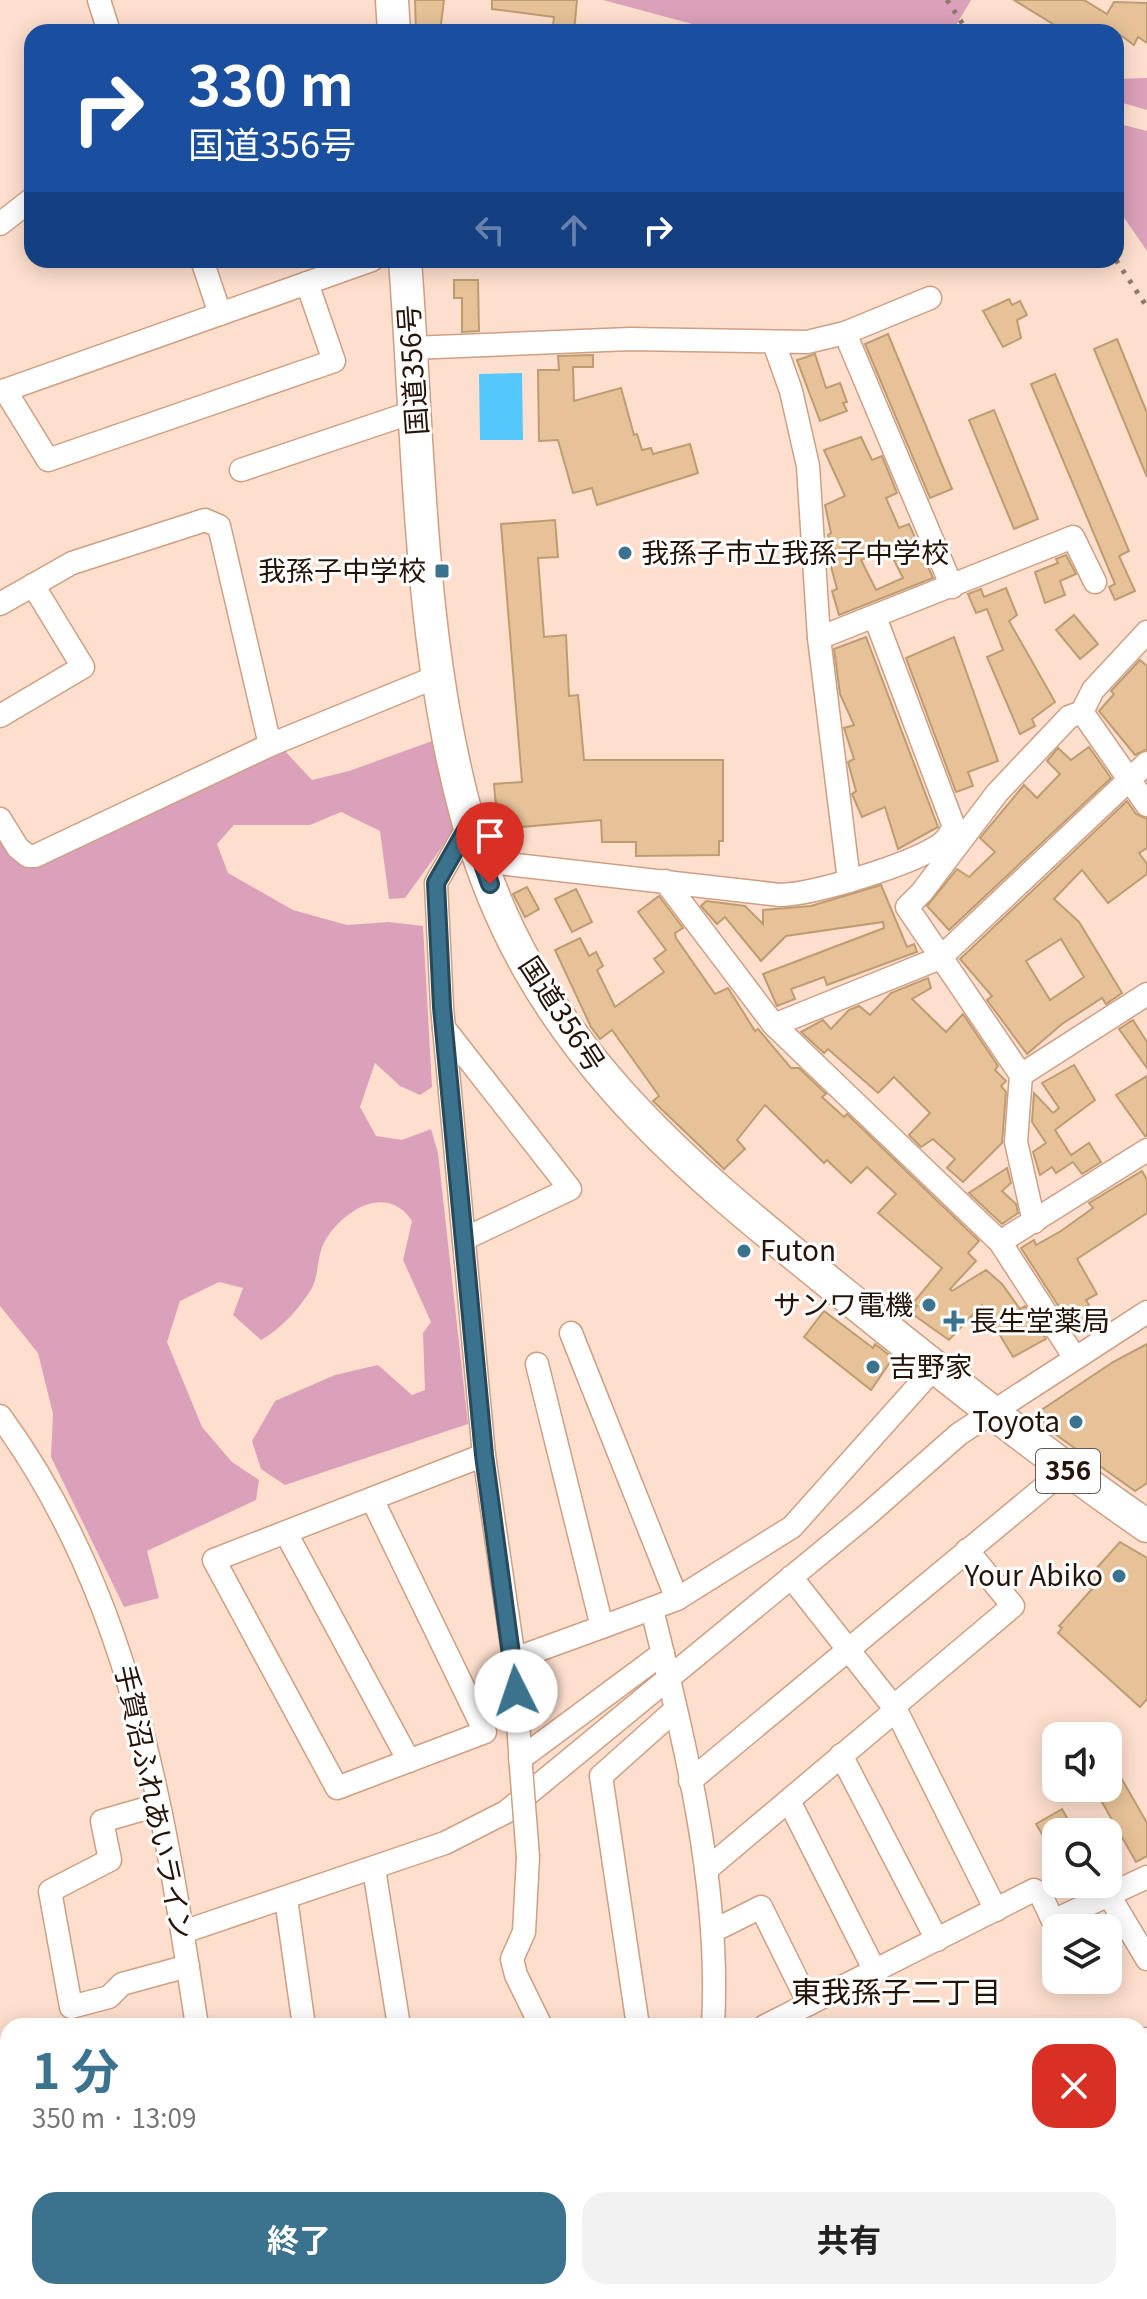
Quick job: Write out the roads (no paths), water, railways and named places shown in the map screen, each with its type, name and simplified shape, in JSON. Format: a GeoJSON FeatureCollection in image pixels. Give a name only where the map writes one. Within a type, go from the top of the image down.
{"type":"FeatureCollection","features":[{"type":"Feature","properties":{"kind":"highway"},"geometry":{"type":"LineString","coordinates":[[392,0],[394,24]]}},
{"type":"Feature","properties":{"kind":"highway","name":"国道356号"},"geometry":{"type":"LineString","coordinates":[[406,268],[436,677],[469,825],[481,861],[499,907],[546,995],[588,1058],[636,1115],[712,1188],[1065,1470],[1147,1526]]}},
{"type":"Feature","properties":{"kind":"street"},"geometry":{"type":"LineString","coordinates":[[99,0],[106,24]]}},
{"type":"Feature","properties":{"kind":"street"},"geometry":{"type":"LineString","coordinates":[[0,224],[24,205]]}},
{"type":"Feature","properties":{"kind":"street"},"geometry":{"type":"LineString","coordinates":[[205,268],[220,314]]}},
{"type":"Feature","properties":{"kind":"street"},"geometry":{"type":"LineString","coordinates":[[307,283],[334,361],[48,460],[2,391],[220,314],[307,283],[349,268]]}},
{"type":"Feature","properties":{"kind":"street"},"geometry":{"type":"LineString","coordinates":[[411,348],[630,339],[807,342],[845,333],[930,298]]}},
{"type":"Feature","properties":{"kind":"street"},"geometry":{"type":"LineString","coordinates":[[845,333],[952,587]]}},
{"type":"Feature","properties":{"kind":"street"},"geometry":{"type":"LineString","coordinates":[[774,343],[791,391],[808,466],[819,638],[849,881]]}},
{"type":"Feature","properties":{"kind":"street"},"geometry":{"type":"LineString","coordinates":[[241,470],[416,411]]}},
{"type":"Feature","properties":{"kind":"street"},"geometry":{"type":"LineString","coordinates":[[0,604],[72,563],[205,520],[219,526],[270,745]]}},
{"type":"Feature","properties":{"kind":"street"},"geometry":{"type":"LineString","coordinates":[[819,638],[1073,537],[1095,582]]}},
{"type":"Feature","properties":{"kind":"street"},"geometry":{"type":"LineString","coordinates":[[0,716],[83,667],[33,585]]}},
{"type":"Feature","properties":{"kind":"street"},"geometry":{"type":"LineString","coordinates":[[481,861],[780,895],[803,894],[849,881],[936,848],[954,827],[875,617]]}},
{"type":"Feature","properties":{"kind":"street"},"geometry":{"type":"LineString","coordinates":[[1034,1222],[1016,1142],[1021,1075],[907,907],[922,892],[997,793],[1069,717],[1082,712],[1093,690],[1147,632]]}},
{"type":"Feature","properties":{"kind":"street"},"geometry":{"type":"LineString","coordinates":[[0,819],[18,848],[28,856],[35,856],[270,745],[436,677]]}},
{"type":"Feature","properties":{"kind":"street"},"geometry":{"type":"LineString","coordinates":[[1082,712],[1147,805]]}},
{"type":"Feature","properties":{"kind":"street"},"geometry":{"type":"LineString","coordinates":[[774,1025],[940,958],[1147,763]]}},
{"type":"Feature","properties":{"kind":"street"},"geometry":{"type":"LineString","coordinates":[[469,825],[436,883],[444,1027],[484,1455],[514,1659],[528,1857],[524,1932],[512,1959],[516,1975],[537,2018]]}},
{"type":"Feature","properties":{"kind":"street"},"geometry":{"type":"LineString","coordinates":[[665,881],[774,1025],[1000,1242],[1075,1358]]}},
{"type":"Feature","properties":{"kind":"street"},"geometry":{"type":"LineString","coordinates":[[1021,1075],[1147,994]]}},
{"type":"Feature","properties":{"kind":"street"},"geometry":{"type":"LineString","coordinates":[[444,1027],[570,1189],[464,1239]]}},
{"type":"Feature","properties":{"kind":"street"},"geometry":{"type":"LineString","coordinates":[[1000,1242],[1147,1150]]}},
{"type":"Feature","properties":{"kind":"street"},"geometry":{"type":"LineString","coordinates":[[183,1932],[445,1843],[506,1812],[959,1434],[1147,1312]]}},
{"type":"Feature","properties":{"kind":"street"},"geometry":{"type":"LineString","coordinates":[[571,1333],[677,1599]]}},
{"type":"Feature","properties":{"kind":"street"},"geometry":{"type":"LineString","coordinates":[[537,1364],[602,1627]]}},
{"type":"Feature","properties":{"kind":"street"},"geometry":{"type":"LineString","coordinates":[[514,1659],[677,1599],[792,1527],[935,1367]]}},
{"type":"Feature","properties":{"kind":"street","name":"手賀沼ふれあいライン"},"geometry":{"type":"LineString","coordinates":[[0,1416],[83,1557],[128,1670],[183,1932],[196,2018]]}},
{"type":"Feature","properties":{"kind":"street"},"geometry":{"type":"LineString","coordinates":[[372,1499],[485,1732],[337,1788],[214,1560],[484,1455]]}},
{"type":"Feature","properties":{"kind":"street"},"geometry":{"type":"LineString","coordinates":[[690,1781],[1065,1470]]}},
{"type":"Feature","properties":{"kind":"street"},"geometry":{"type":"LineString","coordinates":[[286,1533],[409,1761]]}},
{"type":"Feature","properties":{"kind":"street"},"geometry":{"type":"LineString","coordinates":[[706,1870],[1013,1606],[967,1550]]}},
{"type":"Feature","properties":{"kind":"street"},"geometry":{"type":"LineString","coordinates":[[791,1577],[895,1708],[996,1910]]}},
{"type":"Feature","properties":{"kind":"street"},"geometry":{"type":"LineString","coordinates":[[652,1609],[669,1678],[706,1870],[717,1969],[714,2018]]}},
{"type":"Feature","properties":{"kind":"street"},"geometry":{"type":"LineString","coordinates":[[520,1763],[663,1653]]}},
{"type":"Feature","properties":{"kind":"street"},"geometry":{"type":"LineString","coordinates":[[637,2018],[601,1776],[675,1710]]}},
{"type":"Feature","properties":{"kind":"street"},"geometry":{"type":"LineString","coordinates":[[841,1755],[937,1940]]}},
{"type":"Feature","properties":{"kind":"street"},"geometry":{"type":"LineString","coordinates":[[789,1801],[875,1971]]}},
{"type":"Feature","properties":{"kind":"street"},"geometry":{"type":"LineString","coordinates":[[158,1805],[102,1821],[110,1860],[50,1891],[71,2007],[109,1997],[122,1984],[188,1966]]}},
{"type":"Feature","properties":{"kind":"street"},"geometry":{"type":"LineString","coordinates":[[374,1869],[398,2018]]}},
{"type":"Feature","properties":{"kind":"street"},"geometry":{"type":"LineString","coordinates":[[1122,1891],[1147,1877]]}},
{"type":"Feature","properties":{"kind":"street"},"geometry":{"type":"LineString","coordinates":[[781,2018],[1034,1890],[1042,1897]]}},
{"type":"Feature","properties":{"kind":"street"},"geometry":{"type":"LineString","coordinates":[[1042,1898],[1053,1921],[1108,1898]]}},
{"type":"Feature","properties":{"kind":"street"},"geometry":{"type":"LineString","coordinates":[[1111,1898],[1147,1959]]}},
{"type":"Feature","properties":{"kind":"street"},"geometry":{"type":"LineString","coordinates":[[286,1899],[303,2018]]}},
{"type":"Feature","properties":{"kind":"street"},"geometry":{"type":"LineString","coordinates":[[713,1931],[761,1907],[809,2004]]}},
{"type":"Feature","properties":{"kind":"water"},"geometry":{"type":"Polygon","coordinates":[[[522,373],[523,440],[480,440],[479,374],[522,373]]]}},
{"type":"Feature","properties":{"kind":"railway"},"geometry":{"type":"LineString","coordinates":[[947,0],[963,24]]}},
{"type":"Feature","properties":{"kind":"railway"},"geometry":{"type":"LineString","coordinates":[[1121,268],[1147,307]]}},
{"type":"Feature","properties":{"kind":"place","name":"我孫子市立我孫子中学校"},"geometry":{"type":"Point","coordinates":[625,553]}},
{"type":"Feature","properties":{"kind":"place","name":"我孫子中学校"},"geometry":{"type":"Point","coordinates":[442,571]}},
{"type":"Feature","properties":{"kind":"place","name":"Futon"},"geometry":{"type":"Point","coordinates":[744,1251]}},
{"type":"Feature","properties":{"kind":"place","name":"サンワ電機"},"geometry":{"type":"Point","coordinates":[929,1305]}},
{"type":"Feature","properties":{"kind":"place","name":"長生堂薬局"},"geometry":{"type":"Point","coordinates":[954,1321]}},
{"type":"Feature","properties":{"kind":"place","name":"吉野家"},"geometry":{"type":"Point","coordinates":[873,1367]}},
{"type":"Feature","properties":{"kind":"place","name":"Toyota"},"geometry":{"type":"Point","coordinates":[1076,1422]}},
{"type":"Feature","properties":{"kind":"place","name":"Your Abiko"},"geometry":{"type":"Point","coordinates":[1119,1576]}},
{"type":"Feature","properties":{"kind":"district","name":"東我孫子二丁目"},"geometry":{"type":"Point","coordinates":[896,1993]}}]}
